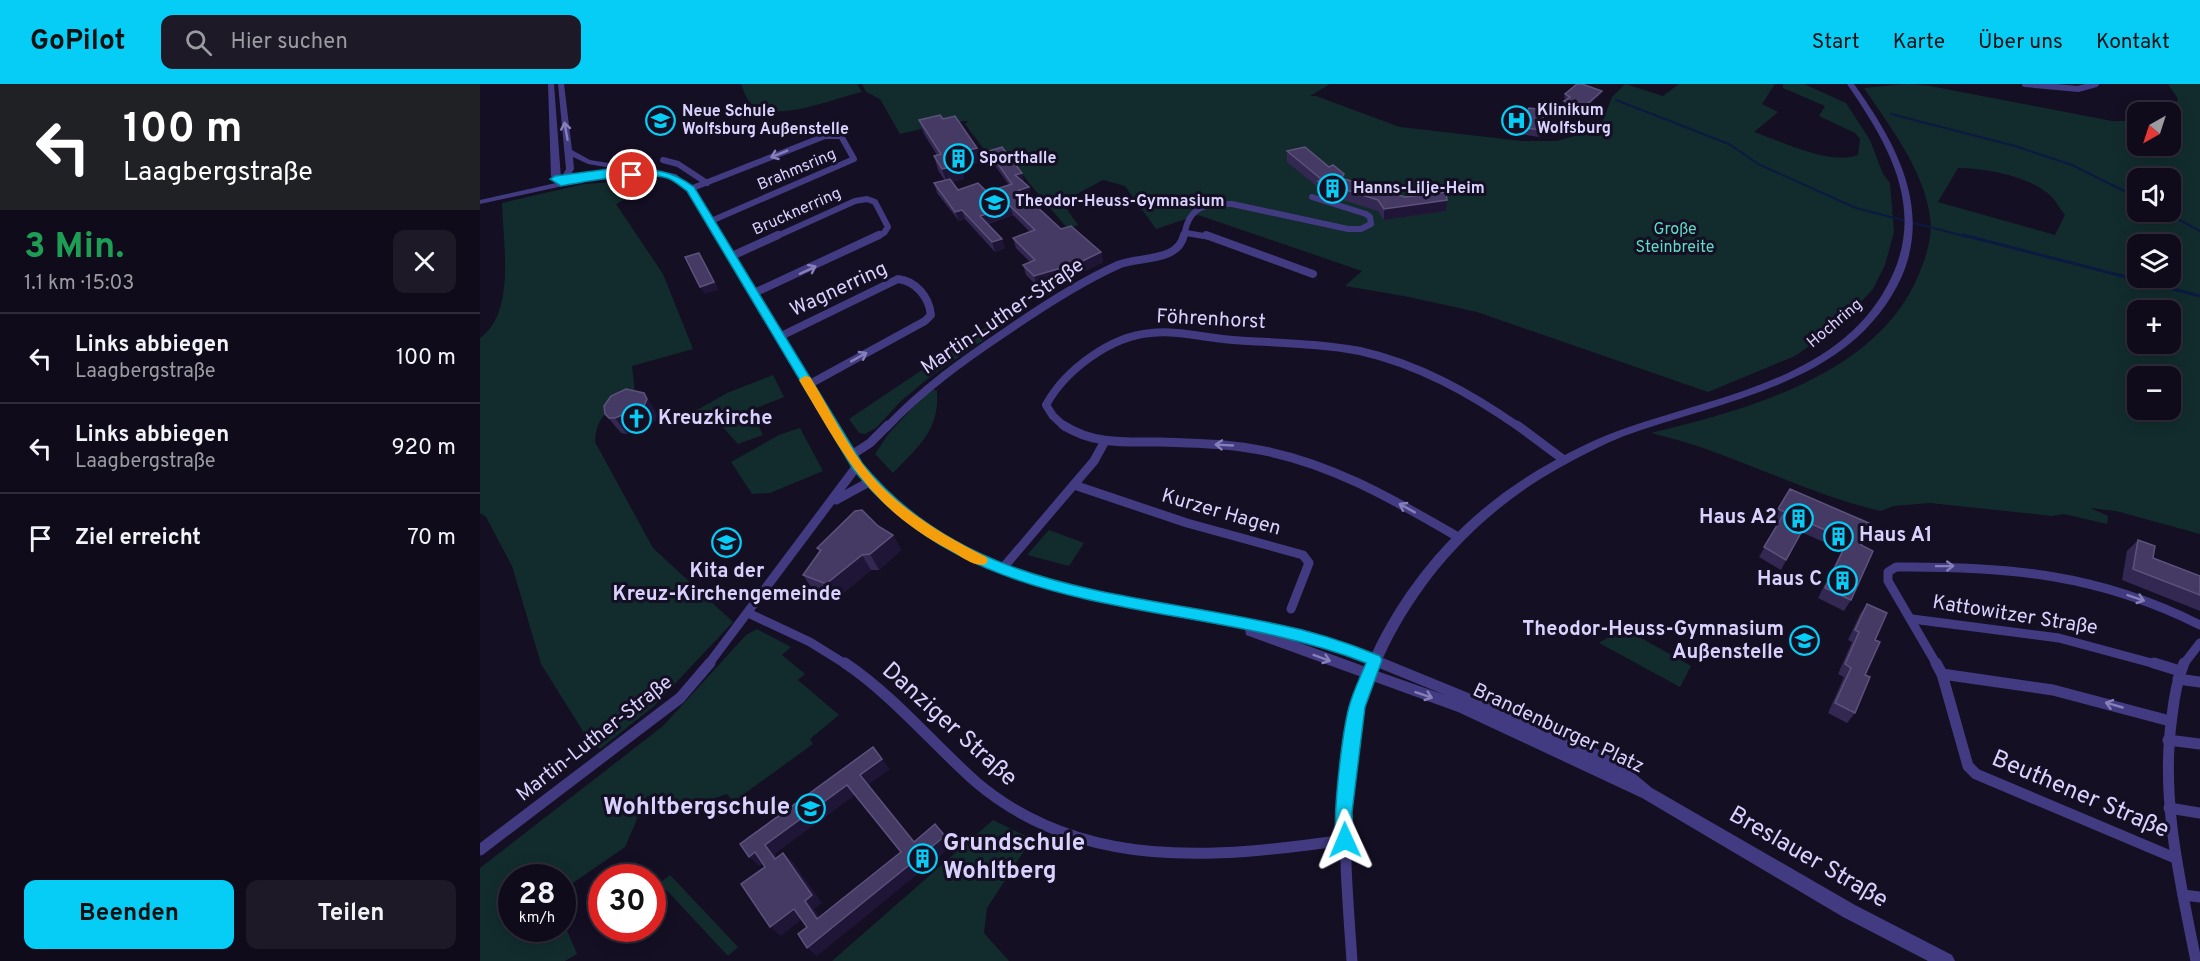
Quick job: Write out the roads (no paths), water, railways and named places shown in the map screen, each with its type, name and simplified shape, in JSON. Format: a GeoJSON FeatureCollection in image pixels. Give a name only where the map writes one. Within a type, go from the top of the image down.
{"type":"FeatureCollection","features":[{"type":"Feature","properties":{"kind":"street"},"geometry":{"type":"LineString","coordinates":[[551,84],[561,180]]}},
{"type":"Feature","properties":{"kind":"street"},"geometry":{"type":"LineString","coordinates":[[561,84],[570,168],[561,180]]}},
{"type":"Feature","properties":{"kind":"street","name":"Hochring"},"geometry":{"type":"LineString","coordinates":[[1369,674],[1422,580],[1458,537],[1507,495],[1564,460],[1608,438],[1744,395],[1802,370],[1832,352],[1865,323],[1893,286],[1907,255],[1910,216],[1905,185],[1890,147],[1850,84]]}},
{"type":"Feature","properties":{"kind":"street"},"geometry":{"type":"LineString","coordinates":[[2025,84],[2071,89],[2088,88],[2096,84]]}},
{"type":"Feature","properties":{"kind":"street","name":"Brahmsring"},"geometry":{"type":"LineString","coordinates":[[688,187],[707,183],[825,136],[841,136],[854,159],[711,221]]}},
{"type":"Feature","properties":{"kind":"street"},"geometry":{"type":"LineString","coordinates":[[569,152],[588,162],[673,176],[688,187],[711,221],[850,456],[869,482],[905,516],[934,536],[1027,579],[1074,592],[1228,621]]}},
{"type":"Feature","properties":{"kind":"street"},"geometry":{"type":"LineString","coordinates":[[663,160],[678,164],[707,183]]}},
{"type":"Feature","properties":{"kind":"street"},"geometry":{"type":"LineString","coordinates":[[480,196],[609,172],[652,172]]}},
{"type":"Feature","properties":{"kind":"street"},"geometry":{"type":"LineString","coordinates":[[480,202],[561,180],[600,177],[632,175],[654,177],[688,187]]}},
{"type":"Feature","properties":{"kind":"street","name":"Martin-Luther-Straße"},"geometry":{"type":"LineString","coordinates":[[850,456],[877,438],[921,393],[1017,325],[1120,264],[1173,252],[1184,243],[1187,220],[1191,214],[1205,206],[1242,205],[1348,229],[1361,229],[1371,224],[1370,217],[1366,214],[1312,197]]}},
{"type":"Feature","properties":{"kind":"street","name":"Brucknerring"},"geometry":{"type":"LineString","coordinates":[[732,256],[855,201],[867,199],[875,202],[888,227],[884,233],[754,293]]}},
{"type":"Feature","properties":{"kind":"street"},"geometry":{"type":"LineString","coordinates":[[1186,233],[1205,235],[1312,274]]}},
{"type":"Feature","properties":{"kind":"street","name":"Wagnerring"},"geometry":{"type":"LineString","coordinates":[[779,337],[898,279],[915,282],[931,311],[931,315],[925,321],[808,385]]}},
{"type":"Feature","properties":{"kind":"street","name":"Föhrenhorst"},"geometry":{"type":"LineString","coordinates":[[1458,537],[1347,477],[1274,453],[1239,446],[1105,441],[1084,436],[1053,417],[1046,405],[1049,396],[1075,370],[1110,348],[1140,335],[1162,333],[1309,343],[1360,350],[1406,365],[1465,394],[1521,428],[1564,460]]}},
{"type":"Feature","properties":{"kind":"street"},"geometry":{"type":"LineString","coordinates":[[1002,569],[1094,461],[1105,441]]}},
{"type":"Feature","properties":{"kind":"street","name":"Martin-Luther-Straße"},"geometry":{"type":"LineString","coordinates":[[480,850],[680,698],[718,654],[832,503],[857,466]]}},
{"type":"Feature","properties":{"kind":"street","name":"Martin-Luther-Straße"},"geometry":{"type":"LineString","coordinates":[[832,503],[869,482]]}},
{"type":"Feature","properties":{"kind":"street","name":"Kurzer Hagen"},"geometry":{"type":"LineString","coordinates":[[1074,485],[1186,523],[1303,555],[1309,563],[1291,609]]}},
{"type":"Feature","properties":{"kind":"street","name":"Beuthener Straße"},"geometry":{"type":"LineString","coordinates":[[2175,858],[1976,774],[1964,758],[1942,674],[1888,581],[1888,572],[1896,567],[1957,566],[2052,576],[2095,585],[2130,596],[2200,625]]}},
{"type":"Feature","properties":{"kind":"street","name":"Danziger Straße"},"geometry":{"type":"LineString","coordinates":[[748,613],[808,640],[856,671],[995,797],[1058,831],[1114,848],[1178,854],[1255,853],[1345,840]]}},
{"type":"Feature","properties":{"kind":"street","name":"Kattowitzer Straße"},"geometry":{"type":"LineString","coordinates":[[1912,619],[2061,639],[2100,647],[2200,682]]}},
{"type":"Feature","properties":{"kind":"street","name":"Brandenburger Platz"},"geometry":{"type":"LineString","coordinates":[[1228,621],[1337,645],[1375,660],[1520,721],[1614,766],[1647,793]]}},
{"type":"Feature","properties":{"kind":"street","name":"Brandenburger Platz"},"geometry":{"type":"LineString","coordinates":[[1228,621],[1463,708],[1647,793]]}},
{"type":"Feature","properties":{"kind":"street"},"geometry":{"type":"LineString","coordinates":[[2196,961],[2175,858],[2169,808],[2168,740],[2179,675],[2186,657],[2200,643]]}},
{"type":"Feature","properties":{"kind":"street"},"geometry":{"type":"LineString","coordinates":[[1352,961],[1344,812],[1357,707],[1369,674]]}},
{"type":"Feature","properties":{"kind":"street"},"geometry":{"type":"LineString","coordinates":[[1942,674],[2053,690],[2170,721]]}},
{"type":"Feature","properties":{"kind":"street"},"geometry":{"type":"LineString","coordinates":[[2168,740],[2200,744]]}},
{"type":"Feature","properties":{"kind":"street","name":"Breslauer Straße"},"geometry":{"type":"LineString","coordinates":[[1647,793],[1849,910],[1946,961]]}},
{"type":"Feature","properties":{"kind":"street"},"geometry":{"type":"LineString","coordinates":[[2169,808],[2200,813]]}},
{"type":"Feature","properties":{"kind":"street"},"geometry":{"type":"LineString","coordinates":[[2183,895],[2200,897]]}},
{"type":"Feature","properties":{"kind":"waterway"},"geometry":{"type":"LineString","coordinates":[[1616,100],[1729,144],[1758,164],[1856,208],[1968,237]]}},
{"type":"Feature","properties":{"kind":"waterway"},"geometry":{"type":"LineString","coordinates":[[1891,114],[2015,146],[2072,165],[2127,192]]}},
{"type":"Feature","properties":{"kind":"waterway"},"geometry":{"type":"LineString","coordinates":[[2181,221],[2200,231]]}},
{"type":"Feature","properties":{"kind":"waterway"},"geometry":{"type":"LineString","coordinates":[[1963,235],[2200,296]]}},
{"type":"Feature","properties":{"kind":"place","name":"Klinikum Wolfsburg"},"geometry":{"type":"Point","coordinates":[1516,120]}},
{"type":"Feature","properties":{"kind":"place","name":"Neue Schule Wolfsburg Außenstelle"},"geometry":{"type":"Point","coordinates":[661,121]}},
{"type":"Feature","properties":{"kind":"place","name":"Sporthalle"},"geometry":{"type":"Point","coordinates":[958,159]}},
{"type":"Feature","properties":{"kind":"place","name":"Hanns-Lilje-Heim"},"geometry":{"type":"Point","coordinates":[1332,189]}},
{"type":"Feature","properties":{"kind":"place","name":"Theodor-Heuss-Gymnasium"},"geometry":{"type":"Point","coordinates":[994,202]}},
{"type":"Feature","properties":{"kind":"place","name":"Kreuzkirche"},"geometry":{"type":"Point","coordinates":[637,419]}},
{"type":"Feature","properties":{"kind":"place","name":"Haus A2"},"geometry":{"type":"Point","coordinates":[1798,518]}},
{"type":"Feature","properties":{"kind":"place","name":"Haus A1"},"geometry":{"type":"Point","coordinates":[1838,536]}},
{"type":"Feature","properties":{"kind":"place","name":"Kita der Kreuz-Kirchengemeinde"},"geometry":{"type":"Point","coordinates":[727,542]}},
{"type":"Feature","properties":{"kind":"place","name":"Haus C"},"geometry":{"type":"Point","coordinates":[1843,580]}},
{"type":"Feature","properties":{"kind":"place","name":"Theodor-Heuss-Gymnasium Außenstelle"},"geometry":{"type":"Point","coordinates":[1805,641]}},
{"type":"Feature","properties":{"kind":"place","name":"Wohltbergschule"},"geometry":{"type":"Point","coordinates":[811,808]}},
{"type":"Feature","properties":{"kind":"place","name":"Grundschule Wohltberg"},"geometry":{"type":"Point","coordinates":[922,858]}},
{"type":"Feature","properties":{"kind":"park label","name":"Große Steinbreite"},"geometry":{"type":"Point","coordinates":[1675,239]}}]}
